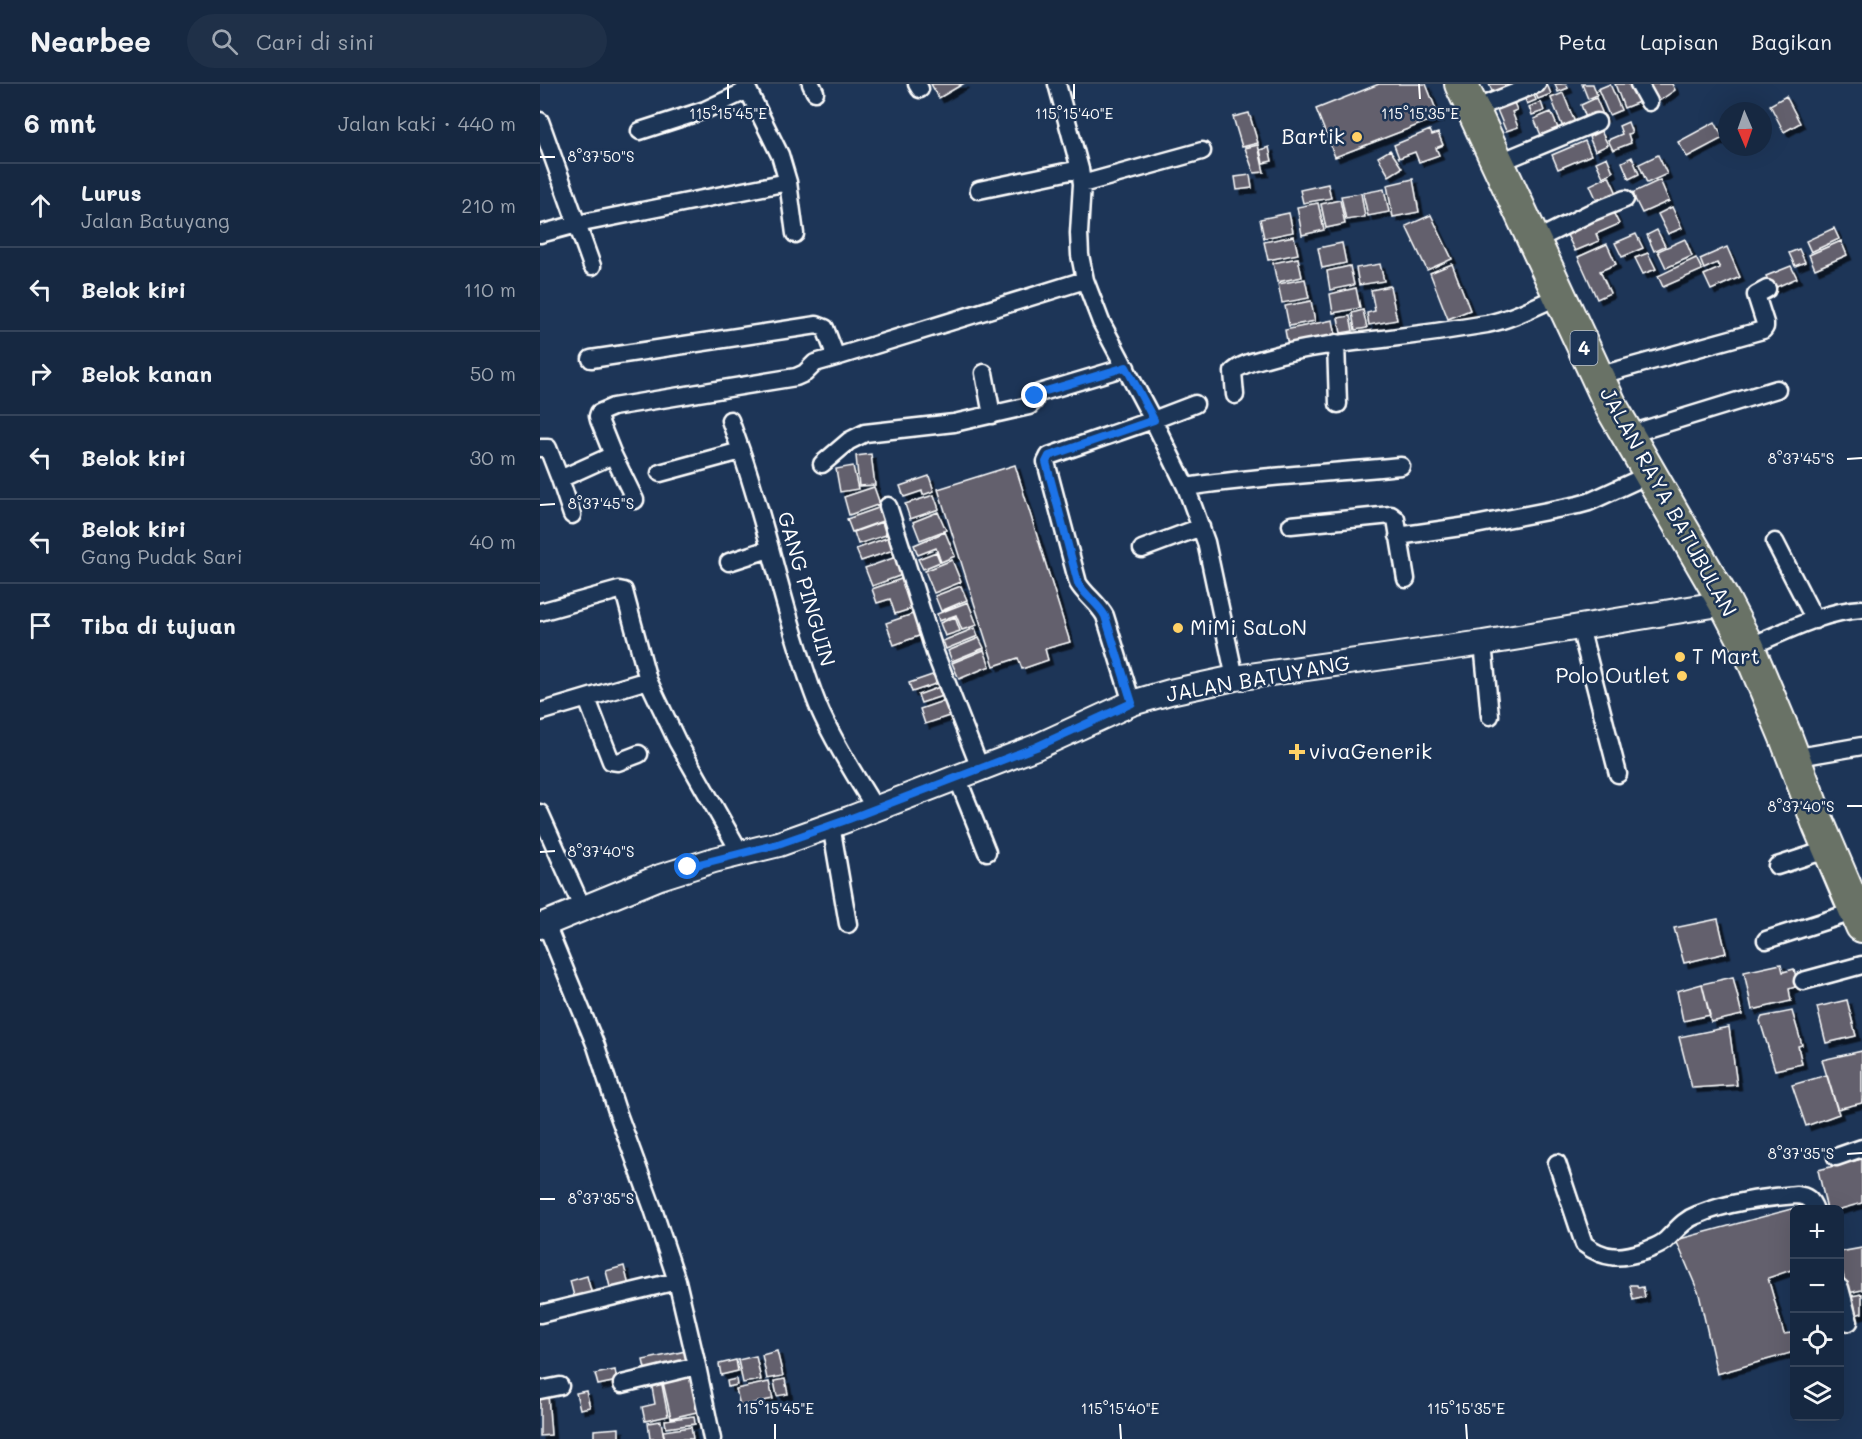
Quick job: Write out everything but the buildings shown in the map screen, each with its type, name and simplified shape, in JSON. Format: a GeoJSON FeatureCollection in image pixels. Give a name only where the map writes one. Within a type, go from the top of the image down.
{"type":"FeatureCollection","features":[{"type":"Feature","properties":{"kind":"highway","name":"JALAN RAYA BATUBULAN"},"geometry":{"type":"LineString","coordinates":[[1468,97],[1612,408],[1748,647],[1859,918]]}},
{"type":"Feature","properties":{"kind":"street"},"geometry":{"type":"LineString","coordinates":[[1057,84],[1081,176],[1079,233],[1085,280],[1101,322],[1154,420],[1186,487],[1212,567],[1235,678]]}},
{"type":"Feature","properties":{"kind":"street"},"geometry":{"type":"LineString","coordinates":[[1468,97],[1537,84]]}},
{"type":"Feature","properties":{"kind":"street"},"geometry":{"type":"LineString","coordinates":[[1639,84],[1649,102]]}},
{"type":"Feature","properties":{"kind":"street"},"geometry":{"type":"LineString","coordinates":[[640,131],[705,110],[747,87],[780,155],[788,182],[795,234]]}},
{"type":"Feature","properties":{"kind":"street"},"geometry":{"type":"LineString","coordinates":[[540,121],[592,266]]}},
{"type":"Feature","properties":{"kind":"street"},"geometry":{"type":"LineString","coordinates":[[1498,163],[1597,122]]}},
{"type":"Feature","properties":{"kind":"street"},"geometry":{"type":"LineString","coordinates":[[979,190],[1081,176],[1202,151]]}},
{"type":"Feature","properties":{"kind":"street"},"geometry":{"type":"LineString","coordinates":[[540,234],[577,224],[788,182]]}},
{"type":"Feature","properties":{"kind":"street"},"geometry":{"type":"LineString","coordinates":[[1534,241],[1590,213],[1625,199]]}},
{"type":"Feature","properties":{"kind":"street"},"geometry":{"type":"LineString","coordinates":[[635,500],[613,455],[598,416],[599,413],[796,377],[805,373],[815,363],[1085,280]]}},
{"type":"Feature","properties":{"kind":"street"},"geometry":{"type":"LineString","coordinates":[[1597,376],[1763,330],[1765,324],[1756,295],[1767,289]]}},
{"type":"Feature","properties":{"kind":"street"},"geometry":{"type":"LineString","coordinates":[[1234,395],[1232,376],[1238,367],[1291,351],[1336,343],[1383,339],[1489,323],[1510,317],[1559,296]]}},
{"type":"Feature","properties":{"kind":"street"},"geometry":{"type":"LineString","coordinates":[[591,360],[817,325],[825,328],[836,357]]}},
{"type":"Feature","properties":{"kind":"street"},"geometry":{"type":"LineString","coordinates":[[1336,343],[1338,404]]}},
{"type":"Feature","properties":{"kind":"street"},"geometry":{"type":"LineString","coordinates":[[822,464],[849,441],[865,434],[954,423],[1029,406],[1039,393],[1126,367]]}},
{"type":"Feature","properties":{"kind":"street"},"geometry":{"type":"LineString","coordinates":[[984,372],[992,415]]}},
{"type":"Feature","properties":{"kind":"street"},"geometry":{"type":"LineString","coordinates":[[1627,435],[1777,389]]}},
{"type":"Feature","properties":{"kind":"street"},"geometry":{"type":"LineString","coordinates":[[1132,703],[1105,616],[1078,583],[1046,462],[1049,456],[1195,404]]}},
{"type":"Feature","properties":{"kind":"street","name":"GANG PINGUIN"},"geometry":{"type":"LineString","coordinates":[[730,420],[757,499],[769,549],[806,674],[823,716],[846,761],[875,808]]}},
{"type":"Feature","properties":{"kind":"street"},"geometry":{"type":"LineString","coordinates":[[540,448],[548,448],[572,515]]}},
{"type":"Feature","properties":{"kind":"street"},"geometry":{"type":"LineString","coordinates":[[660,473],[741,451]]}},
{"type":"Feature","properties":{"kind":"street"},"geometry":{"type":"LineString","coordinates":[[560,479],[613,455]]}},
{"type":"Feature","properties":{"kind":"street"},"geometry":{"type":"LineString","coordinates":[[1186,487],[1240,479],[1401,466]]}},
{"type":"Feature","properties":{"kind":"street"},"geometry":{"type":"LineString","coordinates":[[1398,536],[1475,525],[1578,505],[1650,474]]}},
{"type":"Feature","properties":{"kind":"street"},"geometry":{"type":"LineString","coordinates":[[888,506],[935,653],[980,768]]}},
{"type":"Feature","properties":{"kind":"street"},"geometry":{"type":"LineString","coordinates":[[1291,525],[1391,515],[1396,519],[1406,579]]}},
{"type":"Feature","properties":{"kind":"street"},"geometry":{"type":"LineString","coordinates":[[1142,549],[1201,528]]}},
{"type":"Feature","properties":{"kind":"street"},"geometry":{"type":"LineString","coordinates":[[1775,542],[1815,620]]}},
{"type":"Feature","properties":{"kind":"street"},"geometry":{"type":"LineString","coordinates":[[729,562],[769,549]]}},
{"type":"Feature","properties":{"kind":"street"},"geometry":{"type":"LineString","coordinates":[[540,612],[621,590],[626,595],[648,680],[677,741],[741,854]]}},
{"type":"Feature","properties":{"kind":"street","name":"JALAN BATUYANG"},"geometry":{"type":"LineString","coordinates":[[543,925],[670,874],[778,844],[831,825],[1036,747],[1132,703],[1170,692],[1235,678],[1483,643],[1725,603]]}},
{"type":"Feature","properties":{"kind":"street"},"geometry":{"type":"LineString","coordinates":[[1748,647],[1815,620],[1862,609]]}},
{"type":"Feature","properties":{"kind":"street"},"geometry":{"type":"LineString","coordinates":[[1580,627],[1618,774]]}},
{"type":"Feature","properties":{"kind":"street"},"geometry":{"type":"LineString","coordinates":[[1483,643],[1490,716]]}},
{"type":"Feature","properties":{"kind":"street"},"geometry":{"type":"LineString","coordinates":[[540,712],[648,680]]}},
{"type":"Feature","properties":{"kind":"street"},"geometry":{"type":"LineString","coordinates":[[587,699],[611,761],[618,762],[639,754]]}},
{"type":"Feature","properties":{"kind":"street"},"geometry":{"type":"LineString","coordinates":[[1793,758],[1862,746]]}},
{"type":"Feature","properties":{"kind":"street"},"geometry":{"type":"LineString","coordinates":[[957,777],[987,852]]}},
{"type":"Feature","properties":{"kind":"street"},"geometry":{"type":"LineString","coordinates":[[540,813],[582,908]]}},
{"type":"Feature","properties":{"kind":"street"},"geometry":{"type":"LineString","coordinates":[[831,825],[848,924]]}},
{"type":"Feature","properties":{"kind":"street"},"geometry":{"type":"LineString","coordinates":[[1777,866],[1829,849]]}},
{"type":"Feature","properties":{"kind":"street"},"geometry":{"type":"LineString","coordinates":[[1767,940],[1859,918]]}},
{"type":"Feature","properties":{"kind":"street"},"geometry":{"type":"LineString","coordinates":[[543,925],[596,1046],[677,1281],[698,1366],[712,1439]]}},
{"type":"Feature","properties":{"kind":"street"},"geometry":{"type":"LineString","coordinates":[[1803,981],[1862,965]]}},
{"type":"Feature","properties":{"kind":"street"},"geometry":{"type":"LineString","coordinates":[[1836,1157],[1862,1148]]}},
{"type":"Feature","properties":{"kind":"street"},"geometry":{"type":"LineString","coordinates":[[1557,1163],[1584,1244],[1593,1251],[1605,1255],[1624,1258],[1656,1247],[1694,1215],[1736,1203],[1804,1195],[1813,1205]]}},
{"type":"Feature","properties":{"kind":"street"},"geometry":{"type":"LineString","coordinates":[[540,1314],[677,1281]]}},
{"type":"Feature","properties":{"kind":"street"},"geometry":{"type":"LineString","coordinates":[[1844,1303],[1850,1321]]}},
{"type":"Feature","properties":{"kind":"street"},"geometry":{"type":"LineString","coordinates":[[622,1384],[698,1366]]}},
{"type":"Feature","properties":{"kind":"street"},"geometry":{"type":"LineString","coordinates":[[540,1390],[560,1386]]}},
{"type":"Feature","properties":{"kind":"place","name":"Bartik"},"geometry":{"type":"Point","coordinates":[1357,137]}},
{"type":"Feature","properties":{"kind":"place","name":"MiMi SaLoN"},"geometry":{"type":"Point","coordinates":[1178,628]}},
{"type":"Feature","properties":{"kind":"place","name":"T Mart"},"geometry":{"type":"Point","coordinates":[1680,657]}},
{"type":"Feature","properties":{"kind":"place","name":"Polo Outlet"},"geometry":{"type":"Point","coordinates":[1682,676]}},
{"type":"Feature","properties":{"kind":"place","name":"vivaGenerik"},"geometry":{"type":"Point","coordinates":[1297,752]}},
{"type":"Feature","properties":{"kind":"route"},"geometry":{"type":"LineString","coordinates":[[688,867],[778,844],[849,819],[1036,747],[1097,717],[1132,703],[1105,616],[1078,583],[1046,462],[1049,456],[1154,420],[1126,367],[1035,396]]}}]}
